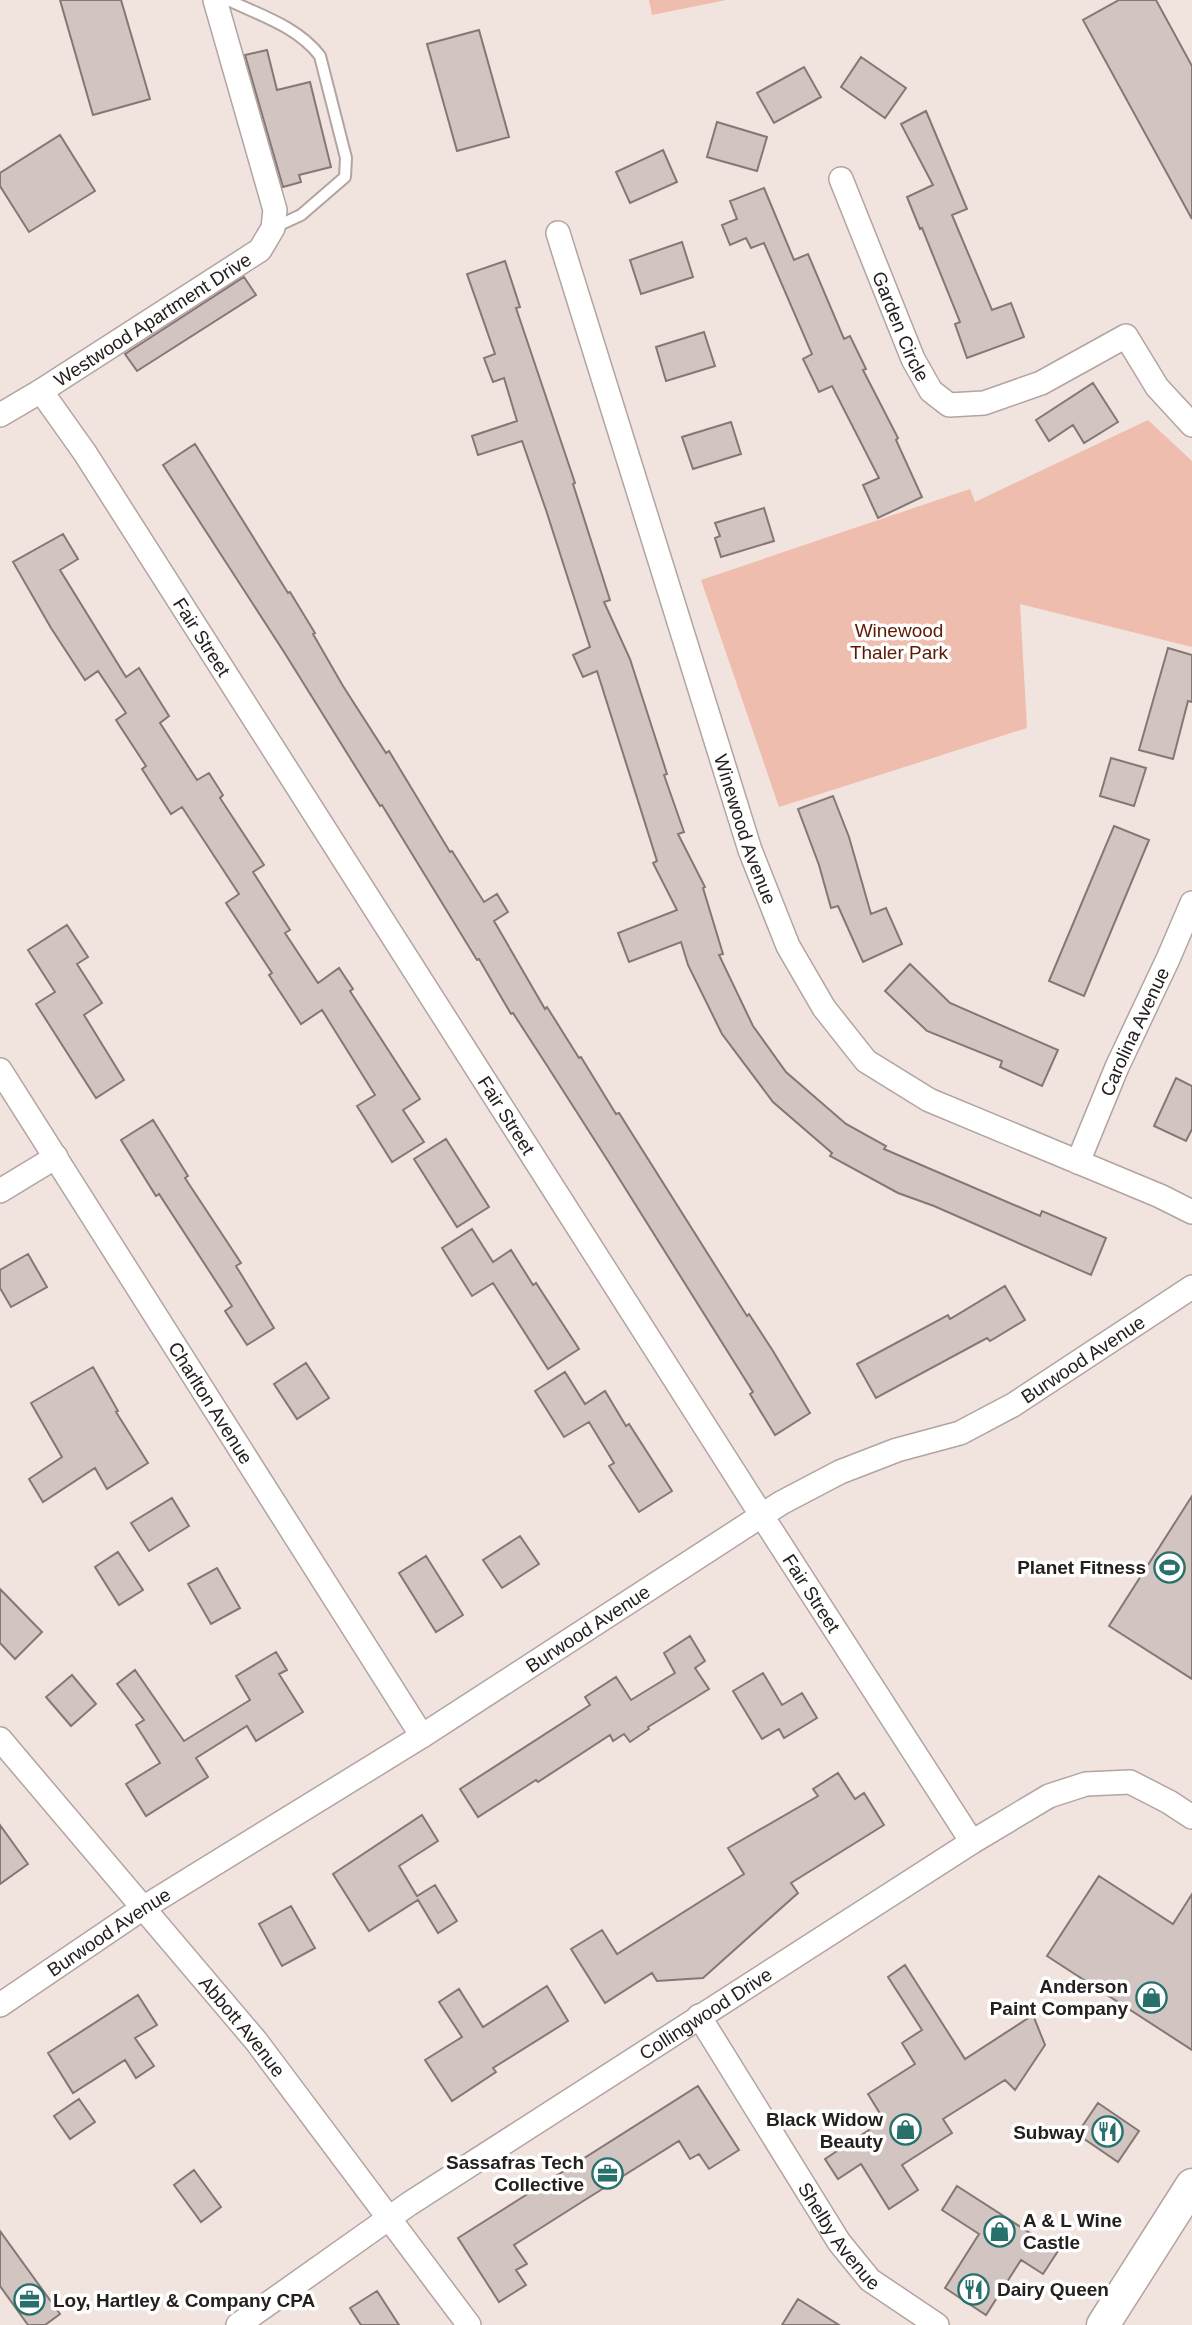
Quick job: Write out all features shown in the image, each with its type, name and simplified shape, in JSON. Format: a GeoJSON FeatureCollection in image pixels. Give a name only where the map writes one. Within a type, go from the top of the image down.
{"type":"FeatureCollection","features":[{"type":"Feature","properties":{"kind":"main road"},"geometry":{"type":"LineString","coordinates":[[1103,2325],[1192,2185]]}},
{"type":"Feature","properties":{"kind":"street"},"geometry":{"type":"LineString","coordinates":[[215,0],[275,210],[272,228]]}},
{"type":"Feature","properties":{"kind":"street","name":"Garden Circle"},"geometry":{"type":"LineString","coordinates":[[841,179],[912,359],[931,391],[949,405],[984,403],[1041,383],[1126,335],[1157,387],[1192,425]]}},
{"type":"Feature","properties":{"kind":"street","name":"Westwood Apartment Drive"},"geometry":{"type":"LineString","coordinates":[[0,415],[260,250],[272,228]]}},
{"type":"Feature","properties":{"kind":"street","name":"Winewood Avenue"},"geometry":{"type":"LineString","coordinates":[[558,233],[750,850],[788,946],[824,1008],[866,1061],[929,1100],[1160,1196],[1192,1212]]}},
{"type":"Feature","properties":{"kind":"street","name":"Fair Street"},"geometry":{"type":"LineString","coordinates":[[41,391],[85,453],[972,1842]]}},
{"type":"Feature","properties":{"kind":"street","name":"Carolina Avenue"},"geometry":{"type":"LineString","coordinates":[[1078,1162],[1192,903]]}},
{"type":"Feature","properties":{"kind":"street","name":"Charlton Avenue"},"geometry":{"type":"LineString","coordinates":[[0,1070],[422,1736]]}},
{"type":"Feature","properties":{"kind":"street"},"geometry":{"type":"LineString","coordinates":[[0,1191],[56,1157]]}},
{"type":"Feature","properties":{"kind":"street","name":"Burwood Avenue"},"geometry":{"type":"LineString","coordinates":[[0,2005],[143,1908],[422,1736],[781,1503],[840,1472],[897,1450],[960,1433],[1013,1405],[1192,1287]]}},
{"type":"Feature","properties":{"kind":"street","name":"Abbott Avenue"},"geometry":{"type":"LineString","coordinates":[[0,1739],[256,2042],[390,2217],[461,2319]]}},
{"type":"Feature","properties":{"kind":"street","name":"Collingwood Drive"},"geometry":{"type":"LineString","coordinates":[[238,2325],[390,2217],[699,2016],[1049,1796],[1086,1784],[1130,1782],[1192,1817]]}},
{"type":"Feature","properties":{"kind":"street","name":"Shelby Avenue"},"geometry":{"type":"LineString","coordinates":[[699,2016],[839,2242],[870,2280],[937,2325]]}},
{"type":"Feature","properties":{"kind":"lane"},"geometry":{"type":"LineString","coordinates":[[228,0],[294,32],[320,56],[345,158],[345,177],[302,215],[272,228]]}},
{"type":"Feature","properties":{"kind":"green space"},"geometry":{"type":"Polygon","coordinates":[[[649,0],[726,0],[652,15],[649,0]]]}},
{"type":"Feature","properties":{"kind":"green space","name":"Winewood Thaler Park"},"geometry":{"type":"Polygon","coordinates":[[[1148,420],[1192,461],[1192,647],[1020,604],[1027,728],[779,807],[701,580],[970,489],[975,502],[1148,420]]]}},
{"type":"Feature","properties":{"kind":"building"},"geometry":{"type":"Polygon","coordinates":[[[60,0],[121,0],[150,99],[93,115],[60,0]]]}},
{"type":"Feature","properties":{"kind":"building"},"geometry":{"type":"Polygon","coordinates":[[[1119,0],[1156,0],[1192,66],[1192,219],[1083,20],[1119,0]]]}},
{"type":"Feature","properties":{"kind":"building"},"geometry":{"type":"Polygon","coordinates":[[[479,30],[509,137],[457,151],[427,44],[479,30]]]}},
{"type":"Feature","properties":{"kind":"building"},"geometry":{"type":"Polygon","coordinates":[[[267,50],[277,90],[310,82],[331,167],[299,175],[301,182],[283,187],[245,55],[267,50]]]}},
{"type":"Feature","properties":{"kind":"building"},"geometry":{"type":"Polygon","coordinates":[[[861,57],[906,88],[885,118],[841,87],[861,57]]]}},
{"type":"Feature","properties":{"kind":"building"},"geometry":{"type":"Polygon","coordinates":[[[804,67],[821,97],[774,123],[757,93],[804,67]]]}},
{"type":"Feature","properties":{"kind":"building"},"geometry":{"type":"Polygon","coordinates":[[[926,111],[967,209],[952,215],[992,310],[1011,303],[1024,337],[967,358],[955,324],[960,322],[907,197],[933,185],[901,124],[926,111]]]}},
{"type":"Feature","properties":{"kind":"building"},"geometry":{"type":"Polygon","coordinates":[[[717,122],[767,137],[757,171],[707,157],[717,122]]]}},
{"type":"Feature","properties":{"kind":"building"},"geometry":{"type":"Polygon","coordinates":[[[60,135],[95,191],[29,232],[0,186],[0,173],[60,135]]]}},
{"type":"Feature","properties":{"kind":"building"},"geometry":{"type":"Polygon","coordinates":[[[663,150],[677,182],[630,203],[616,172],[663,150]]]}},
{"type":"Feature","properties":{"kind":"building"},"geometry":{"type":"Polygon","coordinates":[[[764,188],[794,260],[808,254],[844,339],[850,336],[866,369],[863,370],[898,438],[896,440],[922,497],[878,518],[863,485],[879,478],[832,386],[819,392],[803,359],[812,354],[764,243],[751,248],[746,238],[730,245],[722,225],[737,219],[730,201],[764,188]]]}},
{"type":"Feature","properties":{"kind":"building"},"geometry":{"type":"Polygon","coordinates":[[[682,242],[693,277],[641,294],[630,260],[682,242]]]}},
{"type":"Feature","properties":{"kind":"building"},"geometry":{"type":"Polygon","coordinates":[[[505,261],[520,307],[516,308],[575,483],[573,484],[610,600],[604,602],[630,659],[667,774],[664,775],[684,832],[678,834],[705,887],[703,888],[723,954],[719,955],[753,1026],[786,1072],[846,1124],[886,1146],[884,1149],[1040,1216],[1042,1211],[1106,1238],[1091,1275],[934,1206],[898,1193],[830,1156],[832,1153],[773,1102],[722,1034],[688,965],[681,942],[629,962],[618,933],[677,910],[653,863],[657,861],[597,671],[583,677],[573,655],[590,647],[522,441],[478,455],[472,436],[517,421],[504,378],[493,382],[484,358],[495,354],[467,274],[505,261]]]}},
{"type":"Feature","properties":{"kind":"building"},"geometry":{"type":"Polygon","coordinates":[[[244,277],[256,295],[137,371],[125,354],[244,277]]]}},
{"type":"Feature","properties":{"kind":"building"},"geometry":{"type":"Polygon","coordinates":[[[704,332],[715,366],[666,381],[656,347],[704,332]]]}},
{"type":"Feature","properties":{"kind":"building"},"geometry":{"type":"Polygon","coordinates":[[[1093,383],[1118,422],[1084,443],[1073,425],[1049,441],[1036,420],[1093,383]]]}},
{"type":"Feature","properties":{"kind":"building"},"geometry":{"type":"Polygon","coordinates":[[[731,422],[741,454],[693,469],[682,437],[731,422]]]}},
{"type":"Feature","properties":{"kind":"building"},"geometry":{"type":"Polygon","coordinates":[[[195,444],[288,593],[290,592],[343,686],[386,753],[389,751],[450,852],[452,851],[484,902],[497,894],[508,912],[494,921],[545,1009],[547,1007],[579,1058],[581,1057],[616,1114],[619,1113],[810,1413],[775,1435],[750,1394],[753,1392],[610,1164],[513,1013],[511,1014],[382,805],[380,806],[163,465],[195,444]]]}},
{"type":"Feature","properties":{"kind":"building"},"geometry":{"type":"Polygon","coordinates":[[[764,508],[774,541],[721,557],[715,538],[720,536],[715,523],[764,508]]]}},
{"type":"Feature","properties":{"kind":"building"},"geometry":{"type":"Polygon","coordinates":[[[63,534],[78,559],[60,570],[126,677],[139,668],[169,716],[160,723],[197,780],[209,773],[223,795],[220,798],[264,865],[253,872],[290,930],[285,933],[318,983],[339,968],[353,989],[350,991],[420,1099],[403,1110],[424,1142],[392,1162],[357,1106],[375,1095],[322,1010],[301,1024],[269,975],[272,973],[226,903],[239,894],[182,807],[171,814],[142,769],[146,766],[116,720],[126,713],[98,671],[85,680],[13,562],[63,534]]]}},
{"type":"Feature","properties":{"kind":"building"},"geometry":{"type":"Polygon","coordinates":[[[1168,648],[1192,655],[1192,702],[1188,701],[1173,759],[1139,750],[1168,648]]]}},
{"type":"Feature","properties":{"kind":"building"},"geometry":{"type":"Polygon","coordinates":[[[1111,758],[1146,768],[1134,806],[1100,796],[1111,758]]]}},
{"type":"Feature","properties":{"kind":"building"},"geometry":{"type":"Polygon","coordinates":[[[833,796],[849,837],[871,914],[886,908],[902,944],[863,962],[838,906],[831,908],[819,865],[798,809],[833,796]]]}},
{"type":"Feature","properties":{"kind":"building"},"geometry":{"type":"Polygon","coordinates":[[[1114,826],[1149,840],[1084,996],[1049,981],[1114,826]]]}},
{"type":"Feature","properties":{"kind":"building"},"geometry":{"type":"Polygon","coordinates":[[[67,925],[88,957],[77,964],[102,1003],[84,1015],[124,1080],[96,1098],[36,1004],[55,992],[28,950],[67,925]]]}},
{"type":"Feature","properties":{"kind":"building"},"geometry":{"type":"Polygon","coordinates":[[[910,964],[950,1003],[1058,1050],[1042,1086],[1000,1067],[1002,1061],[927,1031],[885,991],[910,964]]]}},
{"type":"Feature","properties":{"kind":"building"},"geometry":{"type":"Polygon","coordinates":[[[1176,1078],[1192,1086],[1192,1129],[1186,1141],[1154,1126],[1176,1078]]]}},
{"type":"Feature","properties":{"kind":"building"},"geometry":{"type":"Polygon","coordinates":[[[153,1120],[188,1176],[185,1178],[241,1263],[236,1266],[274,1328],[247,1345],[225,1311],[232,1306],[121,1140],[153,1120]]]}},
{"type":"Feature","properties":{"kind":"building"},"geometry":{"type":"Polygon","coordinates":[[[446,1139],[489,1207],[457,1227],[414,1159],[446,1139]]]}},
{"type":"Feature","properties":{"kind":"building"},"geometry":{"type":"Polygon","coordinates":[[[472,1229],[493,1262],[511,1250],[579,1349],[548,1369],[493,1283],[472,1296],[442,1248],[472,1229]]]}},
{"type":"Feature","properties":{"kind":"building"},"geometry":{"type":"Polygon","coordinates":[[[28,1254],[47,1287],[11,1307],[0,1288],[0,1270],[28,1254]]]}},
{"type":"Feature","properties":{"kind":"building"},"geometry":{"type":"Polygon","coordinates":[[[1005,1286],[1025,1320],[990,1341],[987,1338],[876,1398],[857,1364],[948,1315],[950,1319],[1005,1286]]]}},
{"type":"Feature","properties":{"kind":"building"},"geometry":{"type":"Polygon","coordinates":[[[306,1363],[329,1398],[297,1419],[274,1384],[306,1363]]]}},
{"type":"Feature","properties":{"kind":"building"},"geometry":{"type":"Polygon","coordinates":[[[93,1367],[118,1411],[116,1412],[148,1463],[107,1489],[95,1468],[43,1502],[29,1479],[62,1457],[31,1403],[93,1367]]]}},
{"type":"Feature","properties":{"kind":"building"},"geometry":{"type":"Polygon","coordinates":[[[565,1372],[585,1404],[605,1391],[672,1491],[639,1512],[609,1466],[614,1463],[589,1422],[564,1437],[535,1391],[565,1372]]]}},
{"type":"Feature","properties":{"kind":"building","name":"Planet Fitness"},"geometry":{"type":"Polygon","coordinates":[[[1192,1496],[1192,1679],[1109,1626],[1192,1496]]]}},
{"type":"Feature","properties":{"kind":"building"},"geometry":{"type":"Polygon","coordinates":[[[172,1498],[189,1526],[149,1551],[131,1523],[172,1498]]]}},
{"type":"Feature","properties":{"kind":"building"},"geometry":{"type":"Polygon","coordinates":[[[520,1536],[539,1564],[502,1588],[483,1560],[520,1536]]]}},
{"type":"Feature","properties":{"kind":"building"},"geometry":{"type":"Polygon","coordinates":[[[118,1552],[143,1590],[119,1605],[95,1567],[118,1552]]]}},
{"type":"Feature","properties":{"kind":"building"},"geometry":{"type":"Polygon","coordinates":[[[426,1556],[463,1615],[436,1632],[399,1573],[426,1556]]]}},
{"type":"Feature","properties":{"kind":"building"},"geometry":{"type":"Polygon","coordinates":[[[217,1568],[240,1608],[211,1624],[188,1584],[217,1568]]]}},
{"type":"Feature","properties":{"kind":"building"},"geometry":{"type":"Polygon","coordinates":[[[0,1589],[42,1632],[15,1659],[0,1643],[0,1589]]]}},
{"type":"Feature","properties":{"kind":"building"},"geometry":{"type":"Polygon","coordinates":[[[690,1636],[705,1661],[695,1668],[709,1689],[648,1727],[649,1729],[630,1742],[624,1734],[613,1741],[610,1735],[478,1817],[460,1789],[590,1705],[585,1697],[616,1677],[631,1700],[675,1673],[664,1653],[690,1636]]]}},
{"type":"Feature","properties":{"kind":"building"},"geometry":{"type":"Polygon","coordinates":[[[276,1652],[287,1670],[279,1674],[303,1712],[256,1741],[247,1726],[196,1758],[208,1777],[146,1816],[126,1784],[160,1763],[136,1725],[144,1720],[117,1684],[135,1670],[184,1741],[250,1700],[236,1676],[276,1652]]]}},
{"type":"Feature","properties":{"kind":"building"},"geometry":{"type":"Polygon","coordinates":[[[763,1673],[782,1705],[802,1693],[817,1718],[784,1738],[779,1729],[762,1739],[733,1691],[763,1673]]]}},
{"type":"Feature","properties":{"kind":"building"},"geometry":{"type":"Polygon","coordinates":[[[72,1675],[96,1704],[71,1726],[46,1697],[72,1675]]]}},
{"type":"Feature","properties":{"kind":"building"},"geometry":{"type":"Polygon","coordinates":[[[838,1773],[855,1799],[864,1793],[884,1825],[791,1883],[798,1893],[703,1978],[657,1981],[652,1973],[605,2003],[571,1949],[602,1930],[617,1954],[744,1874],[728,1848],[818,1796],[813,1789],[838,1773]]]}},
{"type":"Feature","properties":{"kind":"building"},"geometry":{"type":"Polygon","coordinates":[[[422,1815],[438,1841],[399,1866],[417,1896],[435,1885],[457,1921],[438,1933],[418,1900],[369,1931],[333,1874],[422,1815]]]}},
{"type":"Feature","properties":{"kind":"building"},"geometry":{"type":"Polygon","coordinates":[[[0,1825],[28,1864],[0,1884],[0,1825]]]}},
{"type":"Feature","properties":{"kind":"building","name":"Anderson Paint Company"},"geometry":{"type":"Polygon","coordinates":[[[1099,1876],[1173,1924],[1192,1894],[1192,2050],[1047,1956],[1099,1876]]]}},
{"type":"Feature","properties":{"kind":"building"},"geometry":{"type":"Polygon","coordinates":[[[291,1906],[315,1948],[282,1966],[259,1924],[291,1906]]]}},
{"type":"Feature","properties":{"kind":"building"},"geometry":{"type":"Polygon","coordinates":[[[905,1965],[965,2059],[1033,2015],[1045,2045],[1015,2090],[1005,2080],[943,2119],[952,2133],[902,2165],[918,2190],[889,2209],[861,2164],[838,2179],[825,2159],[884,2120],[868,2094],[915,2064],[902,2043],[922,2030],[888,1977],[905,1965]]]}},
{"type":"Feature","properties":{"kind":"building"},"geometry":{"type":"Polygon","coordinates":[[[547,1986],[568,2021],[493,2068],[496,2072],[452,2101],[425,2060],[462,2037],[439,2002],[459,1989],[483,2027],[547,1986]]]}},
{"type":"Feature","properties":{"kind":"building"},"geometry":{"type":"Polygon","coordinates":[[[138,1995],[157,2025],[135,2038],[154,2066],[136,2078],[125,2060],[73,2093],[48,2053],[138,1995]]]}},
{"type":"Feature","properties":{"kind":"building"},"geometry":{"type":"Polygon","coordinates":[[[698,2086],[739,2150],[709,2169],[699,2154],[690,2159],[679,2141],[588,2198],[514,2245],[527,2264],[516,2270],[526,2285],[499,2302],[458,2238],[698,2086]]]}},
{"type":"Feature","properties":{"kind":"building"},"geometry":{"type":"Polygon","coordinates":[[[79,2099],[95,2122],[70,2139],[54,2116],[79,2099]]]}},
{"type":"Feature","properties":{"kind":"building","name":"Subway"},"geometry":{"type":"Polygon","coordinates":[[[1098,2103],[1139,2131],[1118,2162],[1077,2134],[1098,2103]]]}},
{"type":"Feature","properties":{"kind":"building"},"geometry":{"type":"Polygon","coordinates":[[[194,2170],[221,2207],[201,2222],[174,2185],[194,2170]]]}},
{"type":"Feature","properties":{"kind":"building"},"geometry":{"type":"Polygon","coordinates":[[[957,2186],[1058,2251],[1043,2274],[1021,2260],[986,2315],[945,2288],[979,2234],[942,2210],[957,2186]]]}},
{"type":"Feature","properties":{"kind":"building","name":"Loy, Hartley & Company CPA"},"geometry":{"type":"Polygon","coordinates":[[[0,2231],[60,2314],[45,2325],[28,2325],[0,2286],[0,2231]]]}},
{"type":"Feature","properties":{"kind":"building"},"geometry":{"type":"Polygon","coordinates":[[[377,2291],[399,2325],[361,2325],[350,2308],[377,2291]]]}},
{"type":"Feature","properties":{"kind":"building"},"geometry":{"type":"Polygon","coordinates":[[[798,2299],[839,2325],[782,2325],[798,2299]]]}},
{"type":"Feature","properties":{"kind":"place","name":"Planet Fitness"},"geometry":{"type":"Point","coordinates":[1169,1567]}},
{"type":"Feature","properties":{"kind":"place","name":"Anderson Paint Company"},"geometry":{"type":"Point","coordinates":[1151,1997]}},
{"type":"Feature","properties":{"kind":"place","name":"Black Widow Beauty"},"geometry":{"type":"Point","coordinates":[906,2130]}},
{"type":"Feature","properties":{"kind":"place","name":"Subway"},"geometry":{"type":"Point","coordinates":[1108,2132]}},
{"type":"Feature","properties":{"kind":"place","name":"Sassafras Tech Collective"},"geometry":{"type":"Point","coordinates":[607,2173]}},
{"type":"Feature","properties":{"kind":"place","name":"A & L Wine Castle"},"geometry":{"type":"Point","coordinates":[1000,2231]}},
{"type":"Feature","properties":{"kind":"place","name":"Dairy Queen"},"geometry":{"type":"Point","coordinates":[974,2289]}},
{"type":"Feature","properties":{"kind":"place","name":"Loy, Hartley & Company CPA"},"geometry":{"type":"Point","coordinates":[30,2300]}}]}
